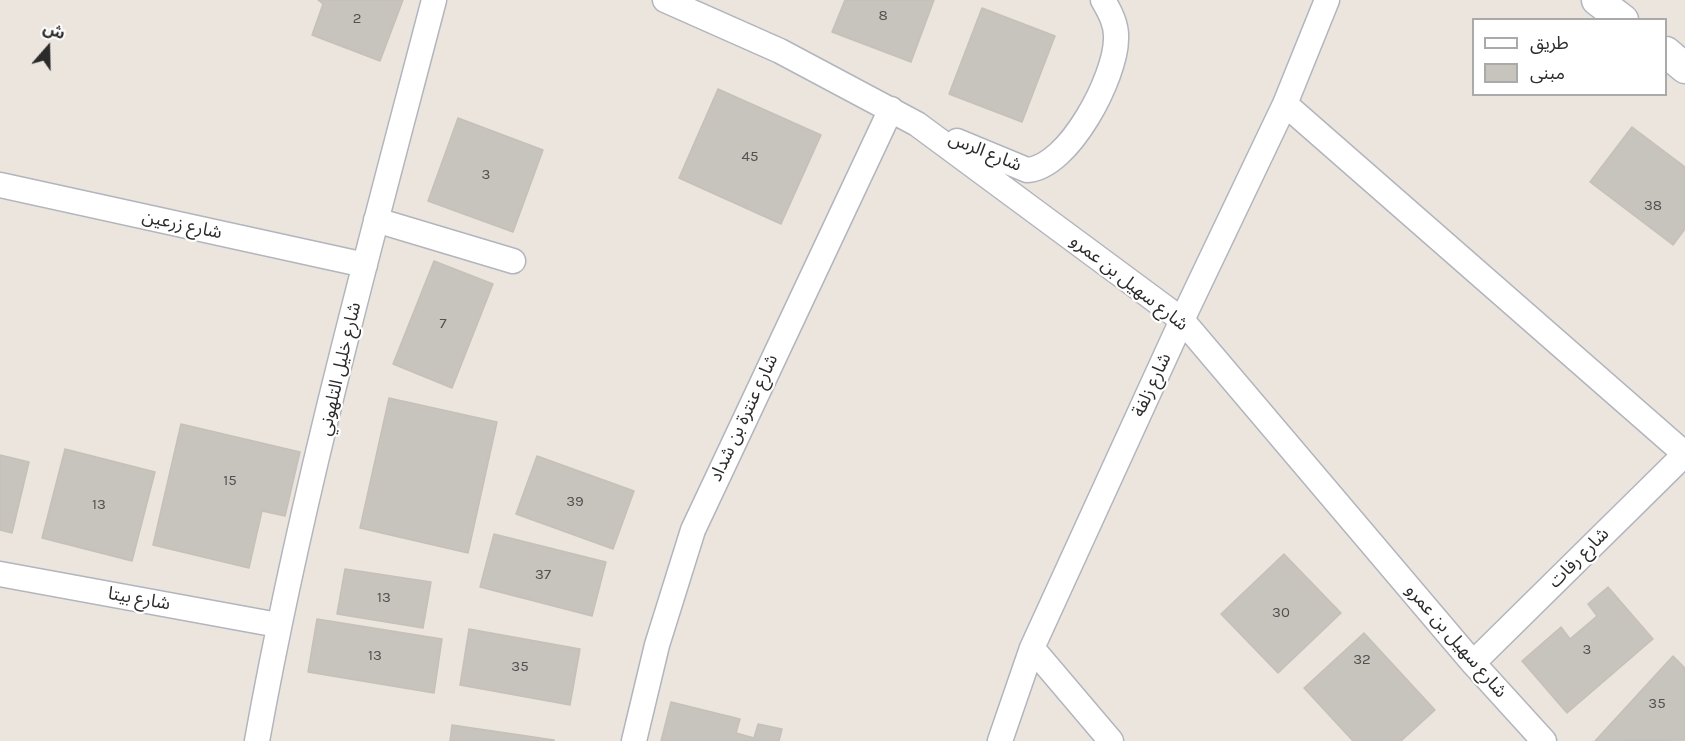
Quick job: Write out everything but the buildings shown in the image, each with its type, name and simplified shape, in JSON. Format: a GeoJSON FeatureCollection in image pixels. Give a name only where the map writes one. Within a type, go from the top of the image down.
{"type":"FeatureCollection","features":[{"type":"Feature","properties":{"kind":"street","name":"شارع خليل التلهوني"},"geometry":{"type":"LineString","coordinates":[[257,741],[278,625],[376,220],[434,0]]}},
{"type":"Feature","properties":{"kind":"street","name":"شارع سهيل بن عمرو"},"geometry":{"type":"LineString","coordinates":[[665,0],[780,51],[916,124],[1182,320],[1473,663],[1544,741]]}},
{"type":"Feature","properties":{"kind":"street","name":"شارع الرس"},"geometry":{"type":"LineString","coordinates":[[916,124],[1010,165],[1036,170],[1047,163],[1069,143],[1081,127],[1108,72],[1116,39],[1110,14],[1103,0]]}},
{"type":"Feature","properties":{"kind":"street","name":"شارع زلفة"},"geometry":{"type":"LineString","coordinates":[[1000,741],[1032,648],[1182,320],[1285,104],[1327,0]]}},
{"type":"Feature","properties":{"kind":"street"},"geometry":{"type":"LineString","coordinates":[[1597,0],[1620,18]]}},
{"type":"Feature","properties":{"kind":"street"},"geometry":{"type":"LineString","coordinates":[[1667,54],[1685,68]]}},
{"type":"Feature","properties":{"kind":"street"},"geometry":{"type":"LineString","coordinates":[[1285,104],[1685,454]]}},
{"type":"Feature","properties":{"kind":"street","name":"شارع عنترة بن شداد"},"geometry":{"type":"LineString","coordinates":[[634,741],[657,645],[693,530],[891,109]]}},
{"type":"Feature","properties":{"kind":"street","name":"شارع زرعين"},"geometry":{"type":"LineString","coordinates":[[0,185],[365,265]]}},
{"type":"Feature","properties":{"kind":"street"},"geometry":{"type":"LineString","coordinates":[[376,220],[513,261]]}},
{"type":"Feature","properties":{"kind":"street","name":"شارع رفات"},"geometry":{"type":"LineString","coordinates":[[1473,663],[1685,454]]}},
{"type":"Feature","properties":{"kind":"street","name":"شارع بيتا"},"geometry":{"type":"LineString","coordinates":[[0,574],[278,625]]}},
{"type":"Feature","properties":{"kind":"street"},"geometry":{"type":"LineString","coordinates":[[1032,648],[1112,741]]}}]}
